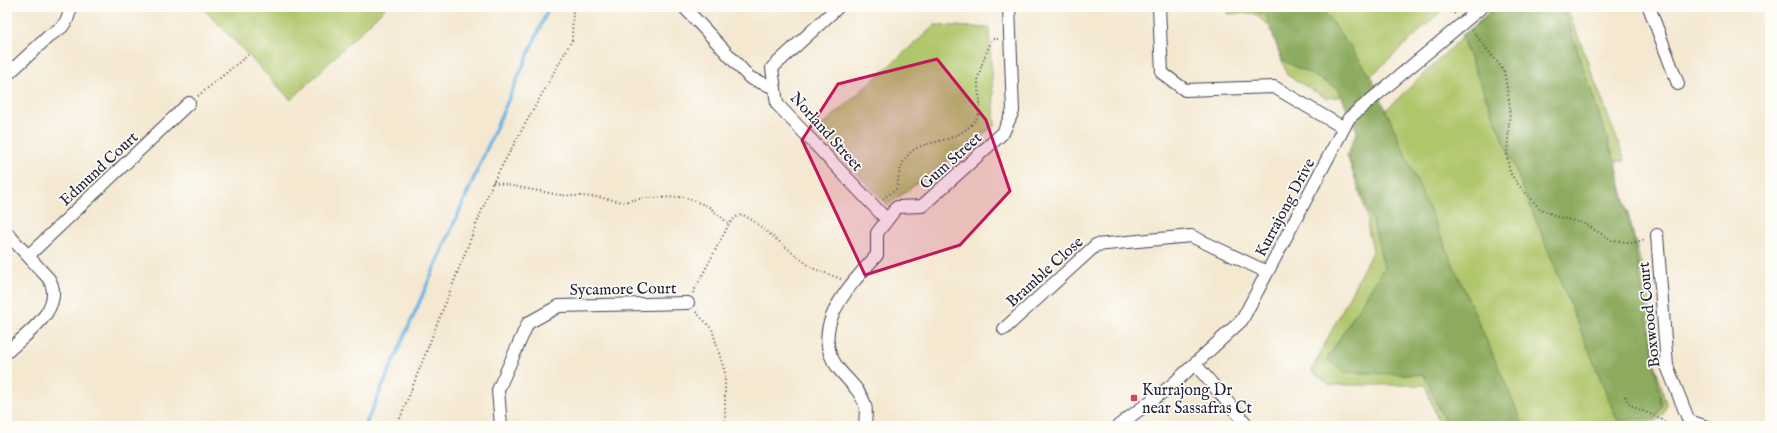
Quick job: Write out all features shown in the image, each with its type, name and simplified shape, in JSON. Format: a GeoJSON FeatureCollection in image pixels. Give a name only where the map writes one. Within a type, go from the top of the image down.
{"type":"FeatureCollection","features":[{"type":"Feature","properties":{"kind":"street"},"geometry":{"type":"LineString","coordinates":[[7,75],[49,36],[62,27],[67,20],[71,7]]}},
{"type":"Feature","properties":{"kind":"street"},"geometry":{"type":"LineString","coordinates":[[684,7],[750,78],[775,88]]}},
{"type":"Feature","properties":{"kind":"street","name":"Norland Street"},"geometry":{"type":"LineString","coordinates":[[838,7],[772,68],[777,104],[887,220]]}},
{"type":"Feature","properties":{"kind":"street","name":"Gum Street"},"geometry":{"type":"LineString","coordinates":[[865,426],[866,405],[854,384],[837,367],[828,346],[828,322],[847,288],[877,255],[877,233],[897,207],[922,206],[1003,133],[1014,111],[1009,7]]}},
{"type":"Feature","properties":{"kind":"street"},"geometry":{"type":"LineString","coordinates":[[1159,7],[1162,73],[1185,90],[1274,87],[1344,128]]}},
{"type":"Feature","properties":{"kind":"street","name":"Kurrajong Drive"},"geometry":{"type":"LineString","coordinates":[[1118,426],[1172,385],[1242,320],[1349,118],[1482,7]]}},
{"type":"Feature","properties":{"kind":"street"},"geometry":{"type":"LineString","coordinates":[[1649,7],[1678,84]]}},
{"type":"Feature","properties":{"kind":"street","name":"Edmund Court"},"geometry":{"type":"LineString","coordinates":[[29,255],[189,103]]}},
{"type":"Feature","properties":{"kind":"street"},"geometry":{"type":"LineString","coordinates":[[7,233],[29,255],[53,285],[54,296],[52,306],[44,316],[7,352]]}},
{"type":"Feature","properties":{"kind":"street","name":"Boxwood Court"},"geometry":{"type":"LineString","coordinates":[[1657,235],[1667,366],[1685,423],[1704,426]]}},
{"type":"Feature","properties":{"kind":"street","name":"Bramble Close"},"geometry":{"type":"LineString","coordinates":[[1004,329],[1096,245],[1191,236],[1267,272]]}},
{"type":"Feature","properties":{"kind":"street","name":"Sycamore Court"},"geometry":{"type":"LineString","coordinates":[[501,426],[498,390],[528,323],[559,306],[688,303]]}},
{"type":"Feature","properties":{"kind":"street"},"geometry":{"type":"LineString","coordinates":[[1194,364],[1248,426]]}},
{"type":"Feature","properties":{"kind":"path"},"geometry":{"type":"LineString","coordinates":[[397,426],[493,182],[572,40],[574,7]]}},
{"type":"Feature","properties":{"kind":"path"},"geometry":{"type":"LineString","coordinates":[[1445,7],[1445,9],[1467,20],[1475,34],[1504,71],[1510,106],[1507,157],[1510,173],[1539,208],[1558,217],[1583,222],[1612,240],[1634,243],[1657,235]]}},
{"type":"Feature","properties":{"kind":"path"},"geometry":{"type":"LineString","coordinates":[[874,206],[897,188],[899,171],[906,154],[925,144],[958,134],[972,124],[980,111],[981,97],[978,82],[992,39],[1011,38]]}},
{"type":"Feature","properties":{"kind":"path"},"geometry":{"type":"LineString","coordinates":[[189,103],[248,55]]}},
{"type":"Feature","properties":{"kind":"path"},"geometry":{"type":"LineString","coordinates":[[493,182],[559,195],[598,197],[622,202],[644,198],[684,197],[708,206],[729,224]]}},
{"type":"Feature","properties":{"kind":"path"},"geometry":{"type":"LineString","coordinates":[[725,426],[725,373],[712,329],[688,303],[729,224],[736,217],[743,215],[752,220],[812,268],[840,277],[847,288]]}},
{"type":"Feature","properties":{"kind":"path"},"geometry":{"type":"LineString","coordinates":[[1625,396],[1629,402],[1638,409],[1660,417],[1667,426]]}},
{"type":"Feature","properties":{"kind":"path"},"geometry":{"type":"LineString","coordinates":[[399,421],[409,426]]}},
{"type":"Feature","properties":{"kind":"highlighted area"},"geometry":{"type":"Polygon","coordinates":[[[937,59],[986,120],[1010,191],[960,245],[865,275],[802,140],[838,84],[937,59]]]}},
{"type":"Feature","properties":{"kind":"green space"},"geometry":{"type":"Polygon","coordinates":[[[202,7],[386,7],[291,100],[202,7]]]}},
{"type":"Feature","properties":{"kind":"green space"},"geometry":{"type":"Polygon","coordinates":[[[1228,7],[1446,7],[1349,96],[1326,98],[1287,75],[1270,26],[1253,13],[1228,14],[1228,7]]]}},
{"type":"Feature","properties":{"kind":"green space"},"geometry":{"type":"Polygon","coordinates":[[[1244,7],[1321,7],[1371,76],[1524,426],[1447,426],[1424,375],[1343,372],[1327,359],[1384,267],[1373,222],[1347,155],[1357,132],[1338,88],[1282,60],[1266,15],[1244,7]]]}},
{"type":"Feature","properties":{"kind":"green space"},"geometry":{"type":"Polygon","coordinates":[[[1494,7],[1567,7],[1625,161],[1615,161],[1649,296],[1654,359],[1666,404],[1665,410],[1660,418],[1648,424],[1637,426],[1440,426],[1425,385],[1330,385],[1311,371],[1373,250],[1368,229],[1367,215],[1347,155],[1367,128],[1494,7]]]}},
{"type":"Feature","properties":{"kind":"green space"},"geometry":{"type":"Polygon","coordinates":[[[1494,7],[1563,7],[1616,165],[1634,243],[1662,406],[1655,419],[1617,420],[1461,36],[1489,15],[1494,7]]]}},
{"type":"Feature","properties":{"kind":"green space"},"geometry":{"type":"Polygon","coordinates":[[[935,25],[989,28],[995,125],[888,205],[816,131],[935,25]]]}},
{"type":"Feature","properties":{"kind":"waterway"},"geometry":{"type":"LineString","coordinates":[[365,426],[549,7]]}},
{"type":"Feature","properties":{"kind":"place","name":"Kurrajong Dr near Sassafras Ct"},"geometry":{"type":"Point","coordinates":[1134,398]}}]}
